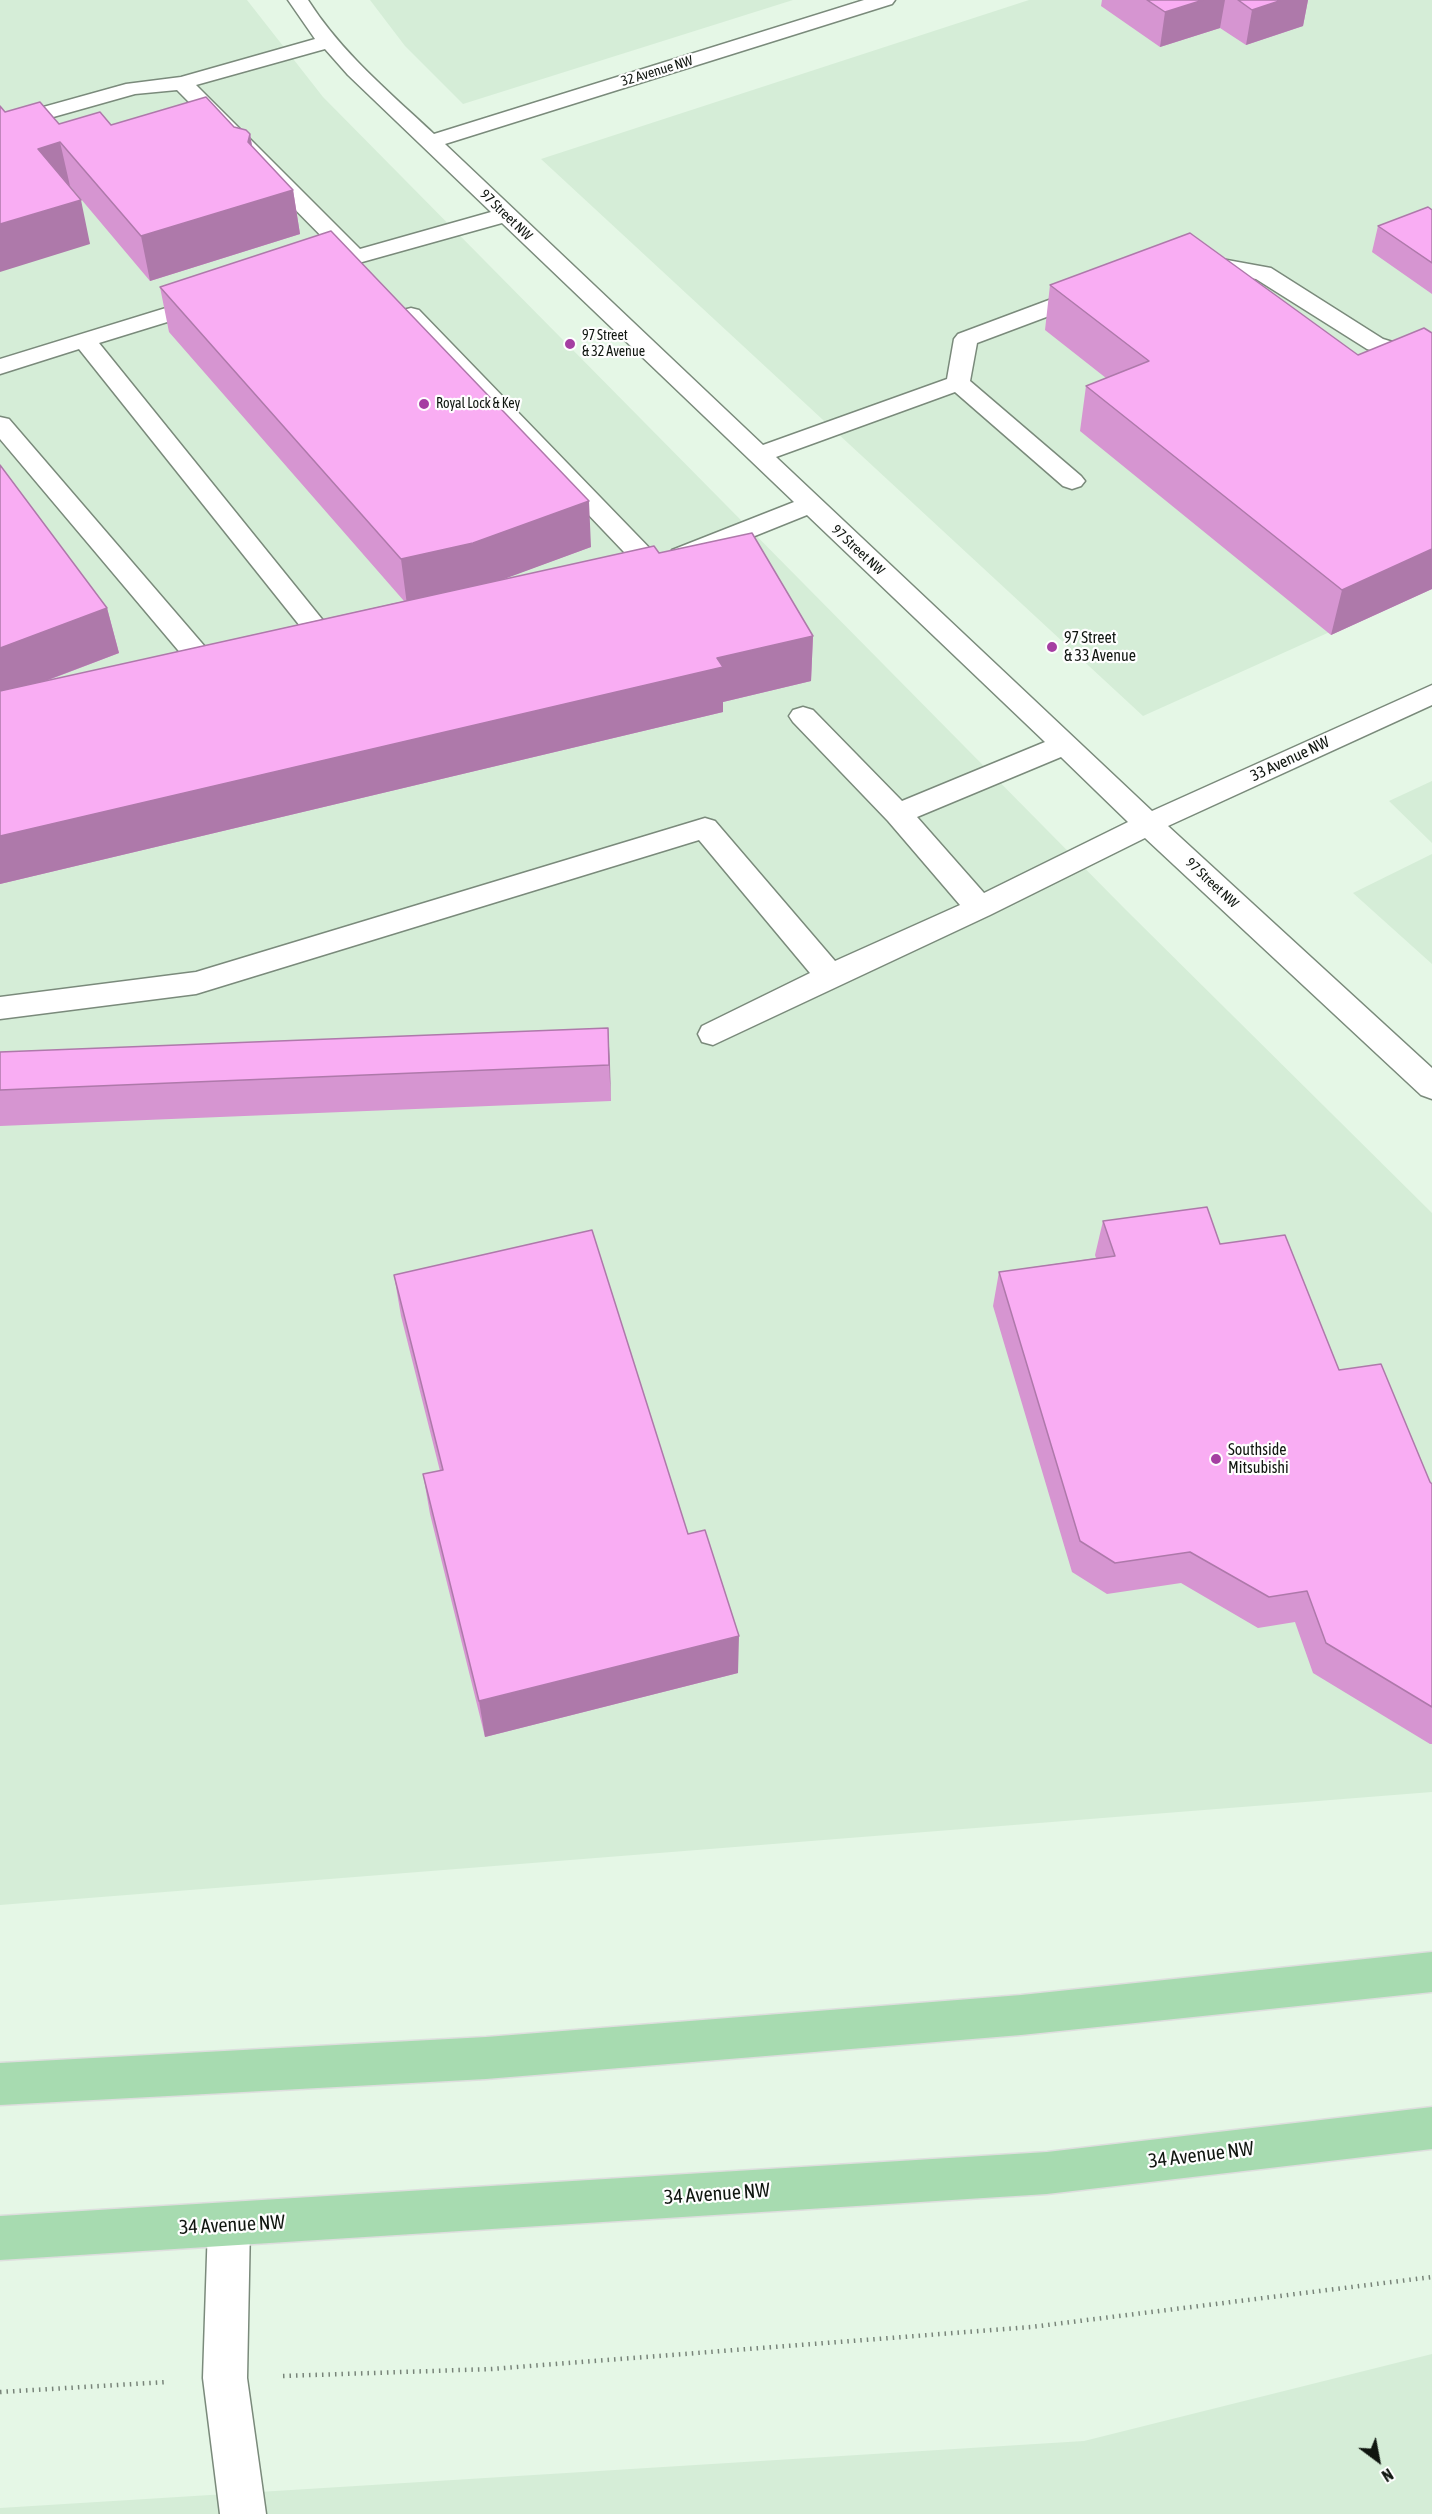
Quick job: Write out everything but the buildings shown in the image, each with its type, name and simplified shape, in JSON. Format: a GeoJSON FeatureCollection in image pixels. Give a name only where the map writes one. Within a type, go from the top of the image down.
{"type":"FeatureCollection","features":[{"type":"Feature","properties":{"kind":"main road"},"geometry":{"type":"LineString","coordinates":[[0,2084],[533,2054],[1021,2015],[1432,1972]]}},
{"type":"Feature","properties":{"kind":"main road","name":"34 Avenue NW"},"geometry":{"type":"LineString","coordinates":[[0,2238],[1047,2173],[1432,2128]]}},
{"type":"Feature","properties":{"kind":"street","name":"97 Street NW"},"geometry":{"type":"LineString","coordinates":[[298,0],[328,42],[429,142],[1148,824],[1432,1087]]}},
{"type":"Feature","properties":{"kind":"street","name":"32 Avenue NW"},"geometry":{"type":"LineString","coordinates":[[429,142],[885,0]]}},
{"type":"Feature","properties":{"kind":"street"},"geometry":{"type":"LineString","coordinates":[[0,126],[133,88],[182,83],[328,42]]}},
{"type":"Feature","properties":{"kind":"street"},"geometry":{"type":"LineString","coordinates":[[182,83],[344,261],[372,274]]}},
{"type":"Feature","properties":{"kind":"street"},"geometry":{"type":"LineString","coordinates":[[344,261],[507,215]]}},
{"type":"Feature","properties":{"kind":"street"},"geometry":{"type":"LineString","coordinates":[[1169,263],[1180,259],[1263,273],[1376,344],[1432,362]]}},
{"type":"Feature","properties":{"kind":"street"},"geometry":{"type":"LineString","coordinates":[[958,383],[966,339],[1114,283]]}},
{"type":"Feature","properties":{"kind":"street"},"geometry":{"type":"LineString","coordinates":[[0,368],[231,295]]}},
{"type":"Feature","properties":{"kind":"street"},"geometry":{"type":"LineString","coordinates":[[397,300],[641,569],[810,505]]}},
{"type":"Feature","properties":{"kind":"street"},"geometry":{"type":"LineString","coordinates":[[84,340],[336,639],[294,648]]}},
{"type":"Feature","properties":{"kind":"street"},"geometry":{"type":"LineString","coordinates":[[758,455],[958,383]]}},
{"type":"Feature","properties":{"kind":"street"},"geometry":{"type":"LineString","coordinates":[[958,383],[1072,481]]}},
{"type":"Feature","properties":{"kind":"street"},"geometry":{"type":"LineString","coordinates":[[0,424],[208,669]]}},
{"type":"Feature","properties":{"kind":"street","name":"33 Avenue NW"},"geometry":{"type":"LineString","coordinates":[[713,1034],[830,976],[980,908],[1148,824],[1432,694]]}},
{"type":"Feature","properties":{"kind":"street"},"geometry":{"type":"LineString","coordinates":[[803,716],[898,814],[980,908]]}},
{"type":"Feature","properties":{"kind":"street"},"geometry":{"type":"LineString","coordinates":[[898,814],[1065,745]]}},
{"type":"Feature","properties":{"kind":"street"},"geometry":{"type":"LineString","coordinates":[[0,1008],[196,982],[705,828],[830,976]]}},
{"type":"Feature","properties":{"kind":"street"},"geometry":{"type":"LineString","coordinates":[[229,2225],[225,2378],[243,2514]]}},
{"type":"Feature","properties":{"kind":"path"},"geometry":{"type":"LineString","coordinates":[[0,2392],[225,2378],[491,2369],[1031,2327],[1432,2277]]}},
{"type":"Feature","properties":{"kind":"shaded area"},"geometry":{"type":"Polygon","coordinates":[[[0,0],[247,0],[323,97],[1126,910],[1432,1213],[1432,1792],[0,1905],[0,0]]]}},
{"type":"Feature","properties":{"kind":"shaded area"},"geometry":{"type":"Polygon","coordinates":[[[370,0],[793,0],[463,104],[405,46],[370,0]]]}},
{"type":"Feature","properties":{"kind":"shaded area"},"geometry":{"type":"Polygon","coordinates":[[[1029,0],[1432,0],[1432,586],[1143,716],[541,159],[1029,0]]]}},
{"type":"Feature","properties":{"kind":"shaded area"},"geometry":{"type":"Polygon","coordinates":[[[1432,781],[1432,843],[1389,801],[1432,781]]]}},
{"type":"Feature","properties":{"kind":"shaded area"},"geometry":{"type":"Polygon","coordinates":[[[1432,854],[1432,964],[1353,893],[1432,854]]]}},
{"type":"Feature","properties":{"kind":"shaded area"},"geometry":{"type":"Polygon","coordinates":[[[1432,2354],[1432,2514],[0,2514],[0,2508],[1084,2441],[1432,2354]]]}},
{"type":"Feature","properties":{"kind":"place","name":"97 Street & 32 Avenue"},"geometry":{"type":"Point","coordinates":[570,344]}},
{"type":"Feature","properties":{"kind":"place","name":"Royal Lock & Key"},"geometry":{"type":"Point","coordinates":[424,404]}},
{"type":"Feature","properties":{"kind":"place","name":"97 Street & 33 Avenue"},"geometry":{"type":"Point","coordinates":[1052,647]}},
{"type":"Feature","properties":{"kind":"place","name":"Southside Mitsubishi"},"geometry":{"type":"Point","coordinates":[1216,1459]}}]}
